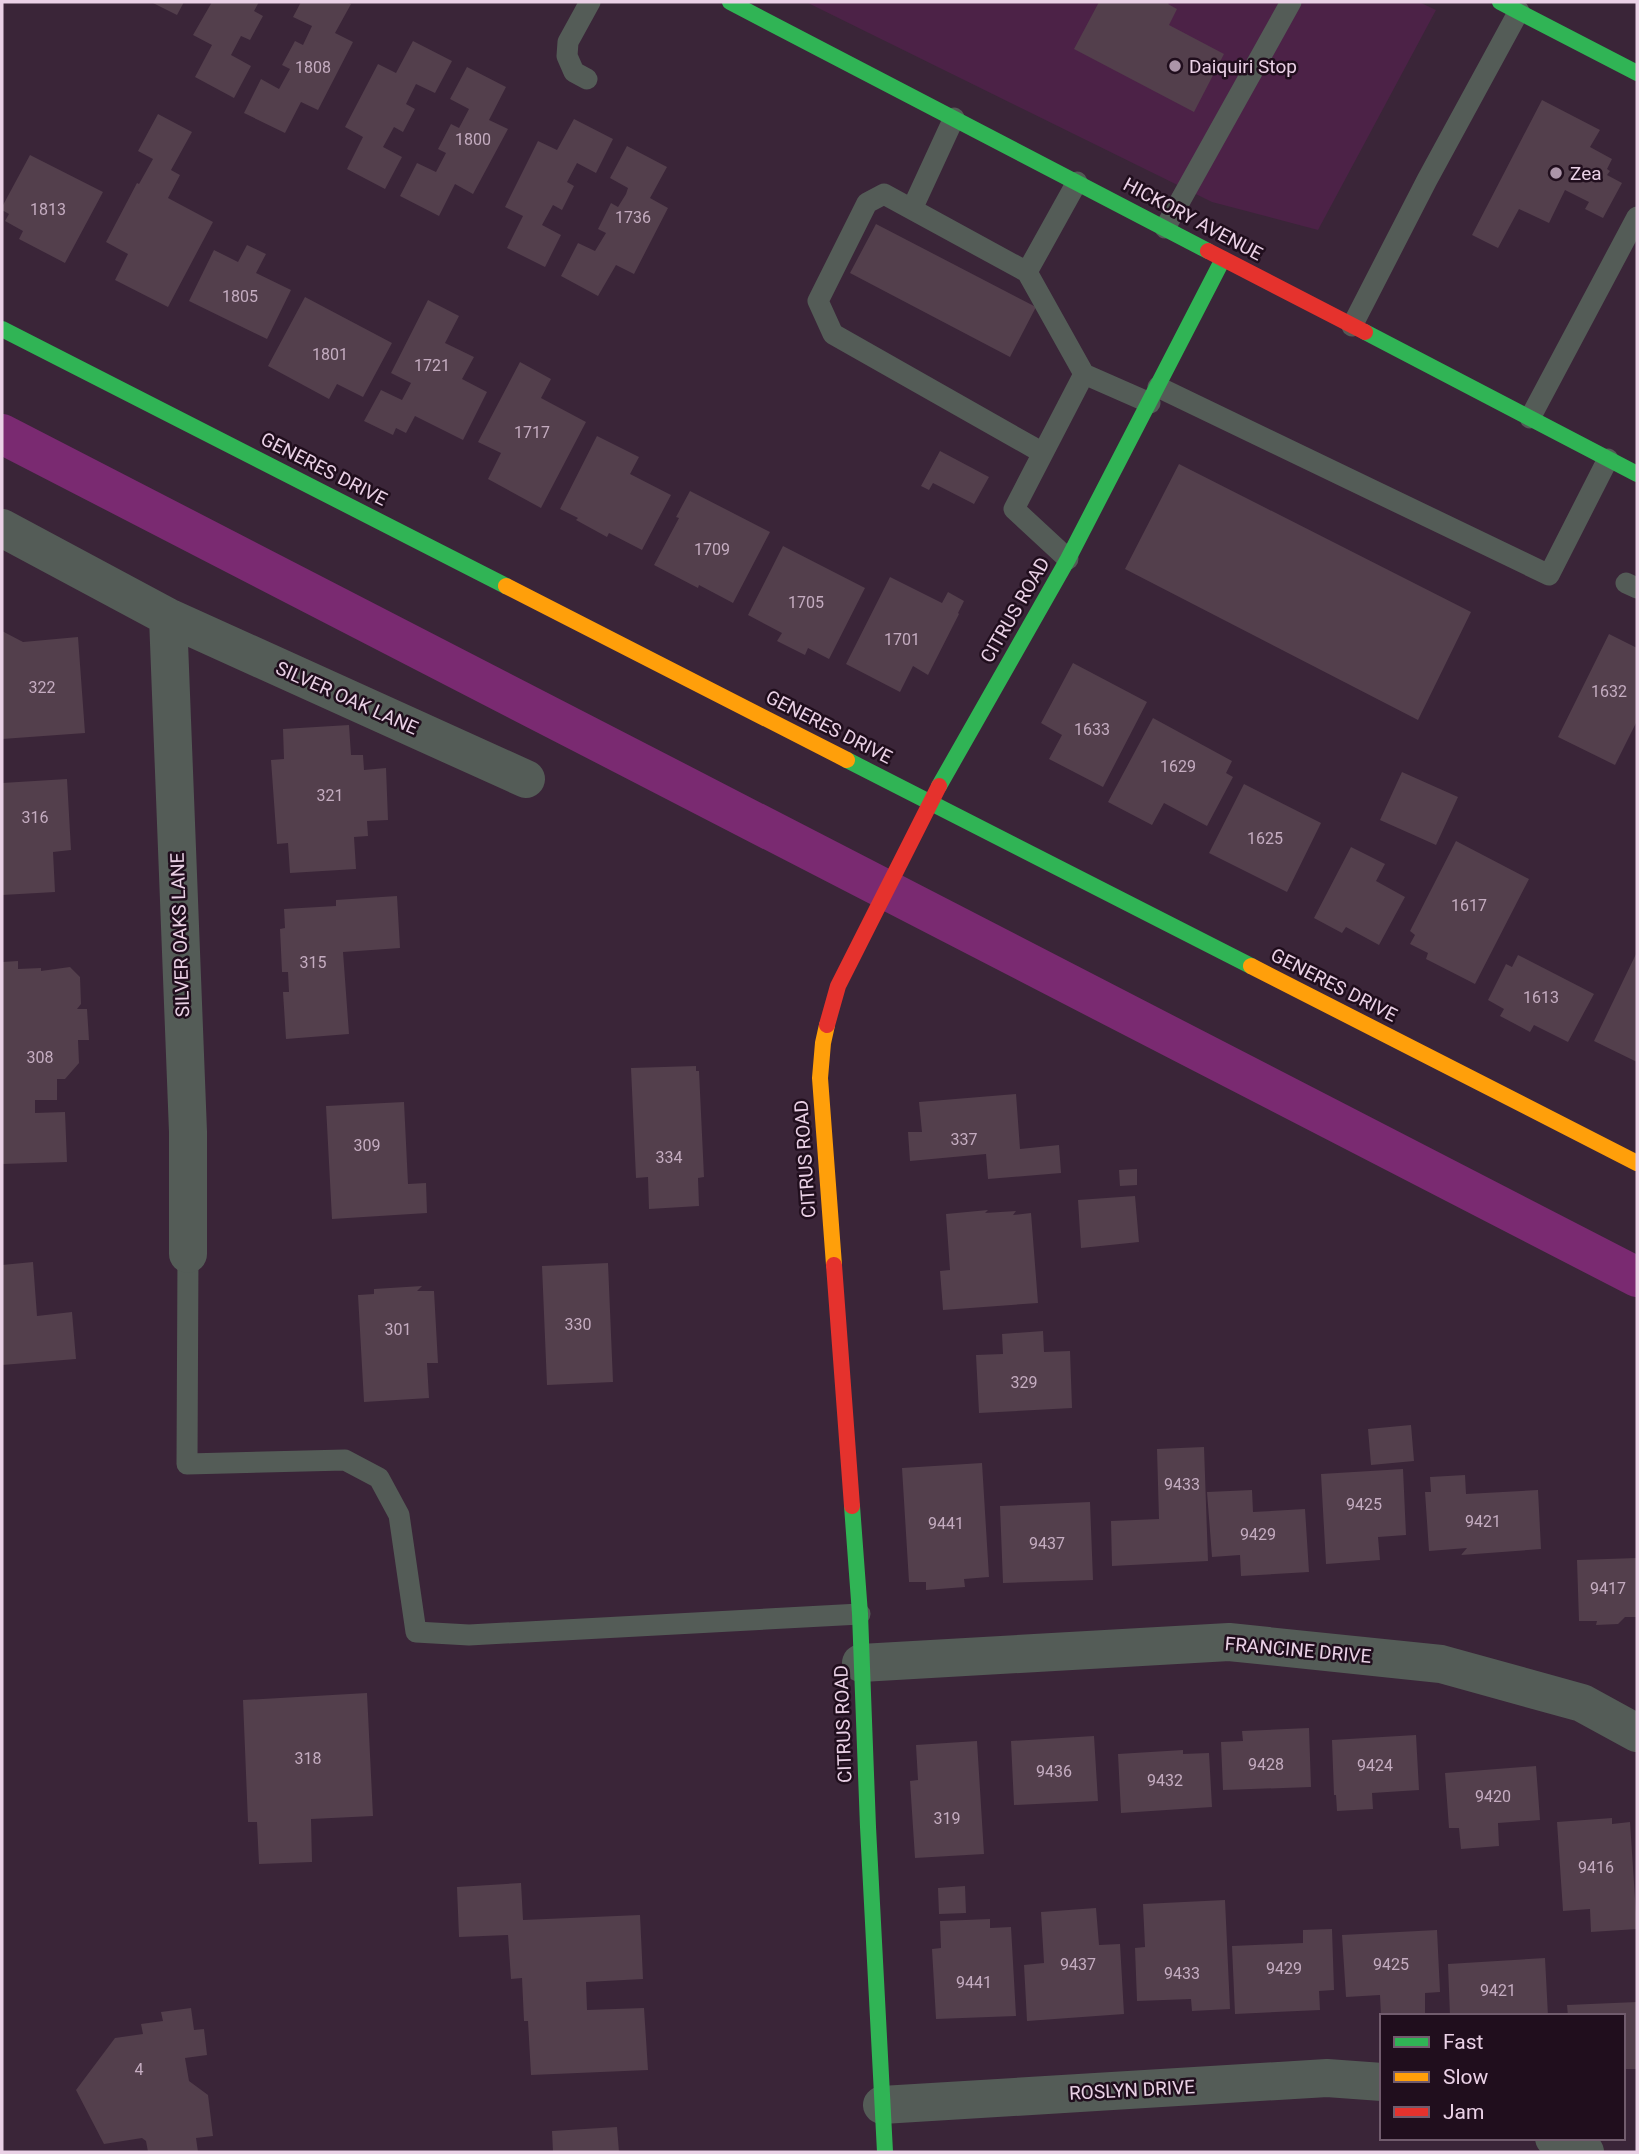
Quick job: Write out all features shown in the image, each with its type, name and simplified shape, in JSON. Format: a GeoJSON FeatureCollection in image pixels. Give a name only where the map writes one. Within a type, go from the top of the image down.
{"type":"FeatureCollection","features":[{"type":"Feature","properties":{"kind":"street","name":"HICKORY AVENUE"},"geometry":{"type":"LineString","coordinates":[[730,2],[1637,474]]}},
{"type":"Feature","properties":{"kind":"street"},"geometry":{"type":"LineString","coordinates":[[1509,6],[1637,73]]}},
{"type":"Feature","properties":{"kind":"street","name":"CITRUS ROAD"},"geometry":{"type":"LineString","coordinates":[[885,2152],[867,1827],[860,1614],[820,1078],[823,1043],[838,986],[930,802],[1068,559],[1223,259]]}},
{"type":"Feature","properties":{"kind":"street","name":"GENERES DRIVE"},"geometry":{"type":"LineString","coordinates":[[2,329],[1637,1163]]}},
{"type":"Feature","properties":{"kind":"street","name":"SILVER OAK LANE"},"geometry":{"type":"LineString","coordinates":[[2,528],[168,617],[526,779]]}},
{"type":"Feature","properties":{"kind":"street","name":"SILVER OAKS LANE"},"geometry":{"type":"LineString","coordinates":[[168,617],[188,1132],[188,1254]]}},
{"type":"Feature","properties":{"kind":"street","name":"FRANCINE DRIVE"},"geometry":{"type":"LineString","coordinates":[[861,1663],[1229,1642],[1441,1664],[1582,1703],[1637,1733]]}},
{"type":"Feature","properties":{"kind":"street","name":"ROSLYN DRIVE"},"geometry":{"type":"LineString","coordinates":[[883,2105],[1327,2078],[1380,2082]]}},
{"type":"Feature","properties":{"kind":"street"},"geometry":{"type":"LineString","coordinates":[[1558,2140],[1585,2152]]}},
{"type":"Feature","properties":{"kind":"lane"},"geometry":{"type":"LineString","coordinates":[[587,79],[574,72],[567,56],[568,42],[590,2]]}},
{"type":"Feature","properties":{"kind":"lane"},"geometry":{"type":"LineString","coordinates":[[1165,228],[1291,2]]}},
{"type":"Feature","properties":{"kind":"lane"},"geometry":{"type":"LineString","coordinates":[[1352,326],[1427,180],[1509,6]]}},
{"type":"Feature","properties":{"kind":"lane"},"geometry":{"type":"LineString","coordinates":[[912,209],[954,118]]}},
{"type":"Feature","properties":{"kind":"lane"},"geometry":{"type":"LineString","coordinates":[[1027,272],[1077,182]]}},
{"type":"Feature","properties":{"kind":"lane"},"geometry":{"type":"LineString","coordinates":[[1043,453],[833,334],[818,301],[867,203],[884,194],[1027,272],[1084,374],[1154,395],[1549,575],[1608,459]]}},
{"type":"Feature","properties":{"kind":"lane"},"geometry":{"type":"LineString","coordinates":[[1530,418],[1637,217]]}},
{"type":"Feature","properties":{"kind":"lane"},"geometry":{"type":"LineString","coordinates":[[1068,559],[1014,509],[1084,374]]}},
{"type":"Feature","properties":{"kind":"lane"},"geometry":{"type":"LineString","coordinates":[[188,1254],[187,1464],[345,1460],[379,1479],[399,1515],[416,1632],[470,1635],[860,1614]]}},
{"type":"Feature","properties":{"kind":"shaded area"},"geometry":{"type":"Polygon","coordinates":[[[806,2],[1419,2],[1436,10],[1318,230],[1212,202],[806,2]]]}},
{"type":"Feature","properties":{"kind":"building"},"geometry":{"type":"Polygon","coordinates":[[[151,2],[184,2],[177,15],[151,2]]]}},
{"type":"Feature","properties":{"kind":"building"},"geometry":{"type":"Polygon","coordinates":[[[212,2],[259,2],[254,11],[263,16],[250,40],[241,36],[231,55],[251,66],[234,98],[195,77],[212,45],[193,35],[212,2]]]}},
{"type":"Feature","properties":{"kind":"building"},"geometry":{"type":"Polygon","coordinates":[[[301,2],[351,4],[335,33],[353,42],[318,110],[301,102],[285,133],[244,113],[261,79],[279,89],[290,69],[282,65],[295,41],[303,45],[312,26],[293,17],[301,2]]]}},
{"type":"Feature","properties":{"kind":"building"},"geometry":{"type":"Polygon","coordinates":[[[1099,2],[1170,2],[1168,4],[1177,9],[1169,25],[1224,54],[1194,112],[1074,49],[1099,2]]]}},
{"type":"Feature","properties":{"kind":"building"},"geometry":{"type":"Polygon","coordinates":[[[413,41],[452,61],[435,93],[416,84],[406,104],[415,109],[403,132],[394,127],[383,147],[402,157],[385,189],[347,169],[363,137],[345,127],[378,64],[396,73],[413,41]]]}},
{"type":"Feature","properties":{"kind":"building"},"geometry":{"type":"Polygon","coordinates":[[[467,67],[506,87],[489,120],[508,129],[473,194],[455,184],[439,216],[400,196],[417,163],[436,172],[446,153],[438,149],[451,124],[459,128],[469,109],[450,99],[467,67]]]}},
{"type":"Feature","properties":{"kind":"building","name":"Zea"},"geometry":{"type":"Polygon","coordinates":[[[1542,100],[1600,130],[1590,147],[1612,159],[1607,175],[1622,183],[1603,218],[1585,209],[1589,202],[1565,190],[1549,223],[1519,209],[1498,248],[1472,235],[1542,100]]]}},
{"type":"Feature","properties":{"kind":"building"},"geometry":{"type":"Polygon","coordinates":[[[158,114],[192,132],[171,170],[180,175],[168,198],[213,222],[168,307],[115,280],[128,254],[106,242],[153,159],[138,151],[158,114]]]}},
{"type":"Feature","properties":{"kind":"building"},"geometry":{"type":"Polygon","coordinates":[[[574,119],[613,139],[596,173],[577,163],[567,182],[574,186],[562,210],[553,205],[542,225],[561,235],[545,267],[507,248],[523,216],[505,207],[538,141],[557,150],[574,119]]]}},
{"type":"Feature","properties":{"kind":"building"},"geometry":{"type":"Polygon","coordinates":[[[627,146],[667,167],[650,198],[668,208],[634,274],[616,265],[598,296],[561,276],[578,243],[595,251],[606,233],[598,229],[611,203],[618,207],[626,194],[628,188],[610,178],[627,146]]]}},
{"type":"Feature","properties":{"kind":"building"},"geometry":{"type":"Polygon","coordinates":[[[30,155],[103,192],[65,263],[19,239],[23,231],[5,221],[9,214],[2,210],[2,207],[30,155]]]}},
{"type":"Feature","properties":{"kind":"building"},"geometry":{"type":"Polygon","coordinates":[[[876,224],[1036,307],[1010,357],[850,273],[876,224]]]}},
{"type":"Feature","properties":{"kind":"building"},"geometry":{"type":"Polygon","coordinates":[[[247,245],[266,254],[256,273],[291,290],[267,339],[189,301],[214,250],[238,262],[247,245]]]}},
{"type":"Feature","properties":{"kind":"building"},"geometry":{"type":"Polygon","coordinates":[[[305,297],[392,343],[363,397],[337,384],[329,399],[268,366],[305,297]]]}},
{"type":"Feature","properties":{"kind":"building"},"geometry":{"type":"Polygon","coordinates":[[[428,300],[459,316],[445,343],[474,357],[462,379],[487,392],[463,440],[415,416],[406,433],[396,428],[393,435],[364,421],[381,390],[402,400],[411,383],[391,373],[428,300]]]}},
{"type":"Feature","properties":{"kind":"building"},"geometry":{"type":"Polygon","coordinates":[[[520,362],[551,379],[541,398],[586,422],[541,508],[488,479],[501,453],[478,442],[520,362]]]}},
{"type":"Feature","properties":{"kind":"building"},"geometry":{"type":"Polygon","coordinates":[[[597,436],[639,457],[630,474],[671,495],[642,550],[609,533],[607,537],[560,509],[597,436]]]}},
{"type":"Feature","properties":{"kind":"building"},"geometry":{"type":"Polygon","coordinates":[[[940,451],[989,477],[974,504],[933,483],[929,490],[921,486],[940,451]]]}},
{"type":"Feature","properties":{"kind":"building"},"geometry":{"type":"Polygon","coordinates":[[[1179,464],[1471,612],[1418,720],[1125,569],[1179,464]]]}},
{"type":"Feature","properties":{"kind":"building"},"geometry":{"type":"Polygon","coordinates":[[[690,491],[770,532],[733,603],[654,565],[690,491]]]}},
{"type":"Feature","properties":{"kind":"building"},"geometry":{"type":"Polygon","coordinates":[[[783,546],[865,588],[829,659],[808,648],[805,655],[777,641],[782,633],[748,615],[783,546]]]}},
{"type":"Feature","properties":{"kind":"building"},"geometry":{"type":"Polygon","coordinates":[[[890,577],[942,603],[948,592],[964,601],[928,675],[913,666],[900,692],[846,664],[890,577]]]}},
{"type":"Feature","properties":{"kind":"building"},"geometry":{"type":"Polygon","coordinates":[[[2,631],[23,642],[78,637],[85,733],[2,739],[2,631]]]}},
{"type":"Feature","properties":{"kind":"building"},"geometry":{"type":"Polygon","coordinates":[[[1609,634],[1637,648],[1637,721],[1615,765],[1558,737],[1609,634]]]}},
{"type":"Feature","properties":{"kind":"building"},"geometry":{"type":"Polygon","coordinates":[[[1073,663],[1147,702],[1103,787],[1049,759],[1062,735],[1041,723],[1073,663]]]}},
{"type":"Feature","properties":{"kind":"building"},"geometry":{"type":"Polygon","coordinates":[[[1153,718],[1232,761],[1226,773],[1233,777],[1207,826],[1164,803],[1152,825],[1108,802],[1153,718]]]}},
{"type":"Feature","properties":{"kind":"building"},"geometry":{"type":"Polygon","coordinates":[[[349,725],[351,755],[363,755],[364,770],[386,768],[388,820],[367,821],[368,836],[354,837],[356,869],[290,873],[288,843],[277,844],[271,760],[284,759],[283,729],[349,725]]]}},
{"type":"Feature","properties":{"kind":"building"},"geometry":{"type":"Polygon","coordinates":[[[1402,772],[1458,797],[1436,845],[1380,820],[1402,772]]]}},
{"type":"Feature","properties":{"kind":"building"},"geometry":{"type":"Polygon","coordinates":[[[67,779],[71,850],[53,852],[55,892],[2,895],[2,783],[67,779]]]}},
{"type":"Feature","properties":{"kind":"building"},"geometry":{"type":"Polygon","coordinates":[[[1244,784],[1321,823],[1287,892],[1209,853],[1244,784]]]}},
{"type":"Feature","properties":{"kind":"building"},"geometry":{"type":"Polygon","coordinates":[[[1456,841],[1529,879],[1475,984],[1426,959],[1428,953],[1410,944],[1415,935],[1410,931],[1456,841]]]}},
{"type":"Feature","properties":{"kind":"building"},"geometry":{"type":"Polygon","coordinates":[[[1351,847],[1385,864],[1376,881],[1405,897],[1379,945],[1346,927],[1342,933],[1314,918],[1351,847]]]}},
{"type":"Feature","properties":{"kind":"building"},"geometry":{"type":"Polygon","coordinates":[[[397,896],[400,948],[343,952],[349,1034],[286,1039],[283,992],[289,992],[288,972],[282,972],[280,929],[285,928],[284,909],[336,906],[336,900],[397,896]]]}},
{"type":"Feature","properties":{"kind":"building"},"geometry":{"type":"Polygon","coordinates":[[[1637,952],[1637,1062],[1594,1041],[1637,952]]]}},
{"type":"Feature","properties":{"kind":"building"},"geometry":{"type":"Polygon","coordinates":[[[1518,955],[1594,994],[1568,1042],[1534,1025],[1530,1032],[1500,1016],[1504,1009],[1488,1000],[1506,964],[1512,967],[1518,955]]]}},
{"type":"Feature","properties":{"kind":"building"},"geometry":{"type":"Polygon","coordinates":[[[18,961],[18,969],[41,968],[41,971],[70,967],[80,977],[81,1004],[77,1009],[87,1009],[89,1040],[78,1040],[79,1063],[65,1079],[57,1079],[57,1100],[35,1100],[35,1113],[65,1112],[67,1162],[2,1164],[2,962],[18,961]]]}},
{"type":"Feature","properties":{"kind":"building"},"geometry":{"type":"Polygon","coordinates":[[[696,1066],[696,1071],[699,1071],[704,1177],[698,1178],[699,1206],[649,1209],[648,1177],[636,1178],[631,1068],[696,1066]]]}},
{"type":"Feature","properties":{"kind":"building"},"geometry":{"type":"Polygon","coordinates":[[[1016,1094],[1020,1149],[1059,1145],[1061,1173],[988,1179],[986,1154],[910,1161],[908,1132],[922,1132],[919,1102],[1016,1094]]]}},
{"type":"Feature","properties":{"kind":"building"},"geometry":{"type":"Polygon","coordinates":[[[404,1102],[408,1184],[426,1183],[427,1213],[332,1219],[326,1106],[404,1102]]]}},
{"type":"Feature","properties":{"kind":"building"},"geometry":{"type":"Polygon","coordinates":[[[1137,1169],[1137,1185],[1120,1186],[1119,1170],[1137,1169]]]}},
{"type":"Feature","properties":{"kind":"building"},"geometry":{"type":"Polygon","coordinates":[[[1135,1196],[1139,1242],[1081,1248],[1078,1200],[1135,1196]]]}},
{"type":"Feature","properties":{"kind":"building"},"geometry":{"type":"Polygon","coordinates":[[[988,1210],[985,1213],[1031,1213],[1038,1303],[943,1310],[940,1271],[950,1270],[946,1214],[988,1210]]]}},
{"type":"Feature","properties":{"kind":"building"},"geometry":{"type":"Polygon","coordinates":[[[33,1262],[37,1316],[72,1312],[76,1359],[2,1365],[2,1265],[33,1262]]]}},
{"type":"Feature","properties":{"kind":"building"},"geometry":{"type":"Polygon","coordinates":[[[608,1263],[613,1382],[547,1385],[542,1266],[608,1263]]]}},
{"type":"Feature","properties":{"kind":"building"},"geometry":{"type":"Polygon","coordinates":[[[422,1286],[417,1291],[434,1291],[438,1363],[427,1363],[429,1398],[364,1402],[358,1295],[374,1294],[374,1289],[422,1286]]]}},
{"type":"Feature","properties":{"kind":"building"},"geometry":{"type":"Polygon","coordinates":[[[1043,1331],[1044,1352],[1070,1351],[1072,1408],[979,1413],[976,1355],[1003,1354],[1002,1334],[1043,1331]]]}},
{"type":"Feature","properties":{"kind":"building"},"geometry":{"type":"Polygon","coordinates":[[[1411,1425],[1414,1461],[1371,1465],[1368,1429],[1411,1425]]]}},
{"type":"Feature","properties":{"kind":"building"},"geometry":{"type":"Polygon","coordinates":[[[1204,1447],[1208,1561],[1112,1566],[1111,1521],[1159,1519],[1157,1449],[1204,1447]]]}},
{"type":"Feature","properties":{"kind":"building"},"geometry":{"type":"Polygon","coordinates":[[[982,1463],[989,1577],[964,1579],[965,1587],[926,1590],[926,1582],[909,1582],[902,1468],[982,1463]]]}},
{"type":"Feature","properties":{"kind":"building"},"geometry":{"type":"Polygon","coordinates":[[[1403,1469],[1406,1535],[1378,1537],[1380,1560],[1326,1564],[1321,1474],[1403,1469]]]}},
{"type":"Feature","properties":{"kind":"building"},"geometry":{"type":"Polygon","coordinates":[[[1465,1475],[1466,1494],[1538,1490],[1541,1549],[1461,1555],[1467,1548],[1429,1551],[1425,1492],[1431,1492],[1430,1477],[1465,1475]]]}},
{"type":"Feature","properties":{"kind":"building"},"geometry":{"type":"Polygon","coordinates":[[[1252,1490],[1253,1512],[1305,1509],[1309,1572],[1241,1576],[1240,1555],[1212,1557],[1207,1492],[1252,1490]]]}},
{"type":"Feature","properties":{"kind":"building"},"geometry":{"type":"Polygon","coordinates":[[[1090,1502],[1093,1580],[1003,1583],[1000,1506],[1090,1502]]]}},
{"type":"Feature","properties":{"kind":"building"},"geometry":{"type":"Polygon","coordinates":[[[1637,1558],[1637,1617],[1625,1617],[1618,1624],[1596,1625],[1597,1621],[1579,1621],[1577,1560],[1637,1558]]]}},
{"type":"Feature","properties":{"kind":"building"},"geometry":{"type":"Polygon","coordinates":[[[367,1693],[373,1816],[311,1819],[312,1862],[259,1864],[257,1822],[248,1822],[243,1700],[367,1693]]]}},
{"type":"Feature","properties":{"kind":"building"},"geometry":{"type":"Polygon","coordinates":[[[1309,1728],[1311,1787],[1223,1790],[1221,1742],[1243,1741],[1242,1731],[1309,1728]]]}},
{"type":"Feature","properties":{"kind":"building"},"geometry":{"type":"Polygon","coordinates":[[[1416,1735],[1419,1790],[1372,1793],[1373,1809],[1337,1811],[1332,1740],[1416,1735]]]}},
{"type":"Feature","properties":{"kind":"building"},"geometry":{"type":"Polygon","coordinates":[[[1094,1736],[1098,1801],[1014,1805],[1011,1741],[1094,1736]]]}},
{"type":"Feature","properties":{"kind":"building"},"geometry":{"type":"Polygon","coordinates":[[[977,1741],[984,1854],[915,1858],[910,1781],[918,1780],[916,1745],[977,1741]]]}},
{"type":"Feature","properties":{"kind":"building"},"geometry":{"type":"Polygon","coordinates":[[[1183,1750],[1183,1754],[1209,1753],[1212,1807],[1121,1813],[1118,1754],[1183,1750]]]}},
{"type":"Feature","properties":{"kind":"building"},"geometry":{"type":"Polygon","coordinates":[[[1536,1766],[1540,1820],[1498,1823],[1499,1846],[1461,1849],[1459,1828],[1449,1828],[1445,1773],[1536,1766]]]}},
{"type":"Feature","properties":{"kind":"building"},"geometry":{"type":"Polygon","coordinates":[[[1612,1818],[1612,1824],[1630,1822],[1637,1929],[1591,1932],[1590,1909],[1563,1911],[1557,1822],[1612,1818]]]}},
{"type":"Feature","properties":{"kind":"building"},"geometry":{"type":"Polygon","coordinates":[[[521,1883],[523,1920],[640,1915],[643,1979],[586,1982],[587,2010],[644,2008],[648,2070],[531,2075],[522,1978],[511,1979],[508,1935],[459,1937],[457,1887],[521,1883]]]}},
{"type":"Feature","properties":{"kind":"building"},"geometry":{"type":"Polygon","coordinates":[[[965,1886],[966,1913],[939,1914],[938,1888],[965,1886]]]}},
{"type":"Feature","properties":{"kind":"building"},"geometry":{"type":"Polygon","coordinates":[[[1225,1900],[1230,2009],[1192,2011],[1191,1999],[1137,2001],[1135,1948],[1145,1947],[1143,1904],[1225,1900]]]}},
{"type":"Feature","properties":{"kind":"building"},"geometry":{"type":"Polygon","coordinates":[[[1096,1908],[1099,1945],[1120,1944],[1124,2014],[1027,2021],[1024,1965],[1044,1963],[1041,1912],[1096,1908]]]}},
{"type":"Feature","properties":{"kind":"building"},"geometry":{"type":"Polygon","coordinates":[[[990,1919],[990,1928],[1011,1927],[1016,2016],[936,2019],[932,1949],[941,1948],[940,1921],[990,1919]]]}},
{"type":"Feature","properties":{"kind":"building"},"geometry":{"type":"Polygon","coordinates":[[[1332,1929],[1334,1990],[1319,1991],[1320,2010],[1235,2014],[1232,1946],[1303,1943],[1303,1930],[1332,1929]]]}},
{"type":"Feature","properties":{"kind":"building"},"geometry":{"type":"Polygon","coordinates":[[[1437,1930],[1440,1992],[1425,1993],[1425,2013],[1381,2014],[1380,1995],[1346,1997],[1342,1935],[1437,1930]]]}},
{"type":"Feature","properties":{"kind":"building"},"geometry":{"type":"Polygon","coordinates":[[[1545,1958],[1548,2014],[1450,2014],[1448,1964],[1545,1958]]]}},
{"type":"Feature","properties":{"kind":"building"},"geometry":{"type":"Polygon","coordinates":[[[1637,2002],[1637,2069],[1625,2069],[1625,2014],[1568,2014],[1567,2005],[1637,2002]]]}},
{"type":"Feature","properties":{"kind":"building"},"geometry":{"type":"Polygon","coordinates":[[[191,2008],[194,2030],[204,2029],[207,2055],[185,2058],[189,2081],[208,2095],[213,2136],[196,2138],[198,2152],[148,2152],[146,2141],[142,2138],[104,2144],[76,2090],[115,2038],[143,2034],[141,2024],[163,2021],[161,2012],[191,2008]]]}},
{"type":"Feature","properties":{"kind":"building"},"geometry":{"type":"Polygon","coordinates":[[[617,2127],[619,2152],[553,2152],[552,2131],[617,2127]]]}},
{"type":"Feature","properties":{"kind":"waterway"},"geometry":{"type":"LineString","coordinates":[[2,434],[1637,1277]]}},
{"type":"Feature","properties":{"kind":"traffic: fast"},"geometry":{"type":"LineString","coordinates":[[730,2],[1208,251]]}},
{"type":"Feature","properties":{"kind":"traffic: fast"},"geometry":{"type":"LineString","coordinates":[[1500,2],[1637,73]]}},
{"type":"Feature","properties":{"kind":"traffic: fast"},"geometry":{"type":"LineString","coordinates":[[939,786],[1068,559],[1223,259]]}},
{"type":"Feature","properties":{"kind":"traffic: fast"},"geometry":{"type":"LineString","coordinates":[[2,329],[506,586]]}},
{"type":"Feature","properties":{"kind":"traffic: fast"},"geometry":{"type":"LineString","coordinates":[[1365,332],[1637,474]]}},
{"type":"Feature","properties":{"kind":"traffic: fast"},"geometry":{"type":"LineString","coordinates":[[847,760],[1251,966]]}},
{"type":"Feature","properties":{"kind":"traffic: fast"},"geometry":{"type":"LineString","coordinates":[[852,1506],[860,1614],[885,2152]]}},
{"type":"Feature","properties":{"kind":"traffic: slow"},"geometry":{"type":"LineString","coordinates":[[506,586],[847,760]]}},
{"type":"Feature","properties":{"kind":"traffic: slow"},"geometry":{"type":"LineString","coordinates":[[1251,966],[1637,1163]]}},
{"type":"Feature","properties":{"kind":"traffic: slow"},"geometry":{"type":"LineString","coordinates":[[827,1025],[820,1078],[834,1265]]}},
{"type":"Feature","properties":{"kind":"traffic: jam"},"geometry":{"type":"LineString","coordinates":[[1208,251],[1365,332]]}},
{"type":"Feature","properties":{"kind":"traffic: jam"},"geometry":{"type":"LineString","coordinates":[[827,1025],[838,986],[939,786]]}},
{"type":"Feature","properties":{"kind":"traffic: jam"},"geometry":{"type":"LineString","coordinates":[[834,1265],[852,1506]]}},
{"type":"Feature","properties":{"kind":"place","name":"Daiquiri Stop"},"geometry":{"type":"Point","coordinates":[1175,66]}},
{"type":"Feature","properties":{"kind":"place","name":"Zea"},"geometry":{"type":"Point","coordinates":[1556,173]}}]}
